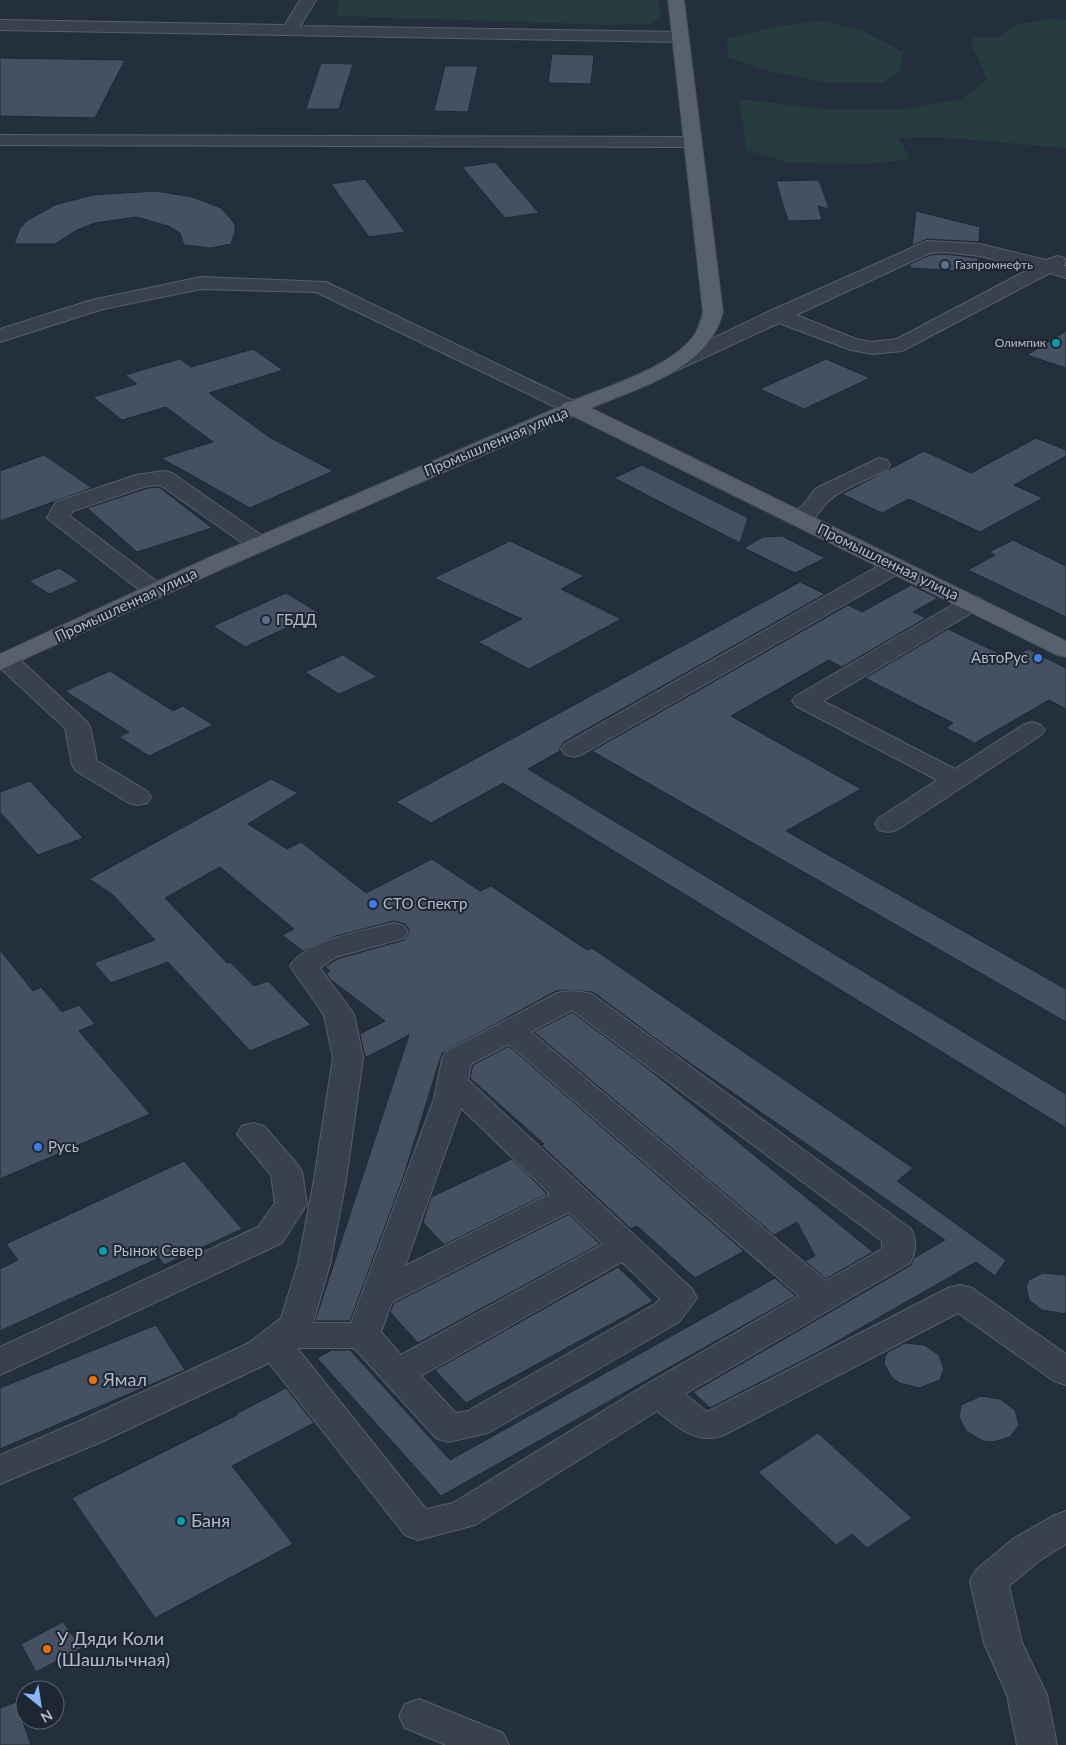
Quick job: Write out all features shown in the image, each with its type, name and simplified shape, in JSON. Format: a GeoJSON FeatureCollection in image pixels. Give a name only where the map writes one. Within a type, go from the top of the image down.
{"type":"FeatureCollection","features":[{"type":"Feature","properties":{"kind":"main road"},"geometry":{"type":"LineString","coordinates":[[571,407],[664,369],[687,354],[702,340],[710,328],[713,312],[676,0]]}},
{"type":"Feature","properties":{"kind":"main road","name":"Промышленная улица"},"geometry":{"type":"LineString","coordinates":[[3,661],[259,544],[571,407],[1066,650]]}},
{"type":"Feature","properties":{"kind":"street"},"geometry":{"type":"LineString","coordinates":[[290,30],[308,0]]}},
{"type":"Feature","properties":{"kind":"street"},"geometry":{"type":"LineString","coordinates":[[0,25],[681,37]]}},
{"type":"Feature","properties":{"kind":"street"},"geometry":{"type":"LineString","coordinates":[[0,140],[693,142]]}},
{"type":"Feature","properties":{"kind":"street"},"geometry":{"type":"LineString","coordinates":[[664,369],[927,246],[961,246],[1057,269]]}},
{"type":"Feature","properties":{"kind":"street"},"geometry":{"type":"LineString","coordinates":[[777,315],[851,344],[872,348],[902,344],[1057,269],[1066,258]]}},
{"type":"Feature","properties":{"kind":"street"},"geometry":{"type":"LineString","coordinates":[[0,336],[98,304],[202,283],[319,286],[571,407]]}},
{"type":"Feature","properties":{"kind":"street"},"geometry":{"type":"LineString","coordinates":[[713,312],[719,321],[744,332]]}},
{"type":"Feature","properties":{"kind":"street"},"geometry":{"type":"LineString","coordinates":[[798,518],[811,510],[824,494],[879,466]]}},
{"type":"Feature","properties":{"kind":"street"},"geometry":{"type":"LineString","coordinates":[[155,591],[58,518],[64,507],[144,480],[164,478],[259,544]]}},
{"type":"Feature","properties":{"kind":"street"},"geometry":{"type":"LineString","coordinates":[[574,749],[895,566]]}},
{"type":"Feature","properties":{"kind":"street"},"geometry":{"type":"LineString","coordinates":[[955,779],[805,701],[972,603]]}},
{"type":"Feature","properties":{"kind":"street"},"geometry":{"type":"LineString","coordinates":[[3,661],[77,726],[85,765],[138,797]]}},
{"type":"Feature","properties":{"kind":"street"},"geometry":{"type":"LineString","coordinates":[[888,824],[1032,730]]}},
{"type":"Feature","properties":{"kind":"street"},"geometry":{"type":"LineString","coordinates":[[0,1470],[87,1433],[261,1352],[296,1324],[314,1264],[330,1180],[348,1058],[339,1014],[304,966],[326,951],[394,932]]}},
{"type":"Feature","properties":{"kind":"street"},"geometry":{"type":"LineString","coordinates":[[277,1339],[418,1525],[462,1515],[659,1394],[898,1255],[899,1237],[582,1001],[567,1000],[458,1059],[449,1099],[363,1335]]}},
{"type":"Feature","properties":{"kind":"street"},"geometry":{"type":"LineString","coordinates":[[511,1030],[823,1298]]}},
{"type":"Feature","properties":{"kind":"street"},"geometry":{"type":"LineString","coordinates":[[363,1335],[448,1428],[476,1423],[667,1313],[680,1298],[452,1082]]}},
{"type":"Feature","properties":{"kind":"street"},"geometry":{"type":"LineString","coordinates":[[0,1362],[270,1235],[291,1204],[286,1172],[253,1134]]}},
{"type":"Feature","properties":{"kind":"street"},"geometry":{"type":"LineString","coordinates":[[378,1294],[573,1196]]}},
{"type":"Feature","properties":{"kind":"street"},"geometry":{"type":"LineString","coordinates":[[397,1373],[625,1246]]}},
{"type":"Feature","properties":{"kind":"street"},"geometry":{"type":"LineString","coordinates":[[659,1394],[694,1421],[710,1426],[960,1297],[1066,1372]]}},
{"type":"Feature","properties":{"kind":"street"},"geometry":{"type":"LineString","coordinates":[[277,1339],[363,1335]]}},
{"type":"Feature","properties":{"kind":"street"},"geometry":{"type":"LineString","coordinates":[[1037,1745],[1027,1695],[1003,1643],[989,1581],[1026,1550],[1066,1526]]}},
{"type":"Feature","properties":{"kind":"street"},"geometry":{"type":"LineString","coordinates":[[419,1716],[489,1745]]}},
{"type":"Feature","properties":{"kind":"green space"},"geometry":{"type":"Polygon","coordinates":[[[339,0],[658,0],[661,16],[650,24],[616,25],[337,16],[339,0]]]}},
{"type":"Feature","properties":{"kind":"green space"},"geometry":{"type":"Polygon","coordinates":[[[1052,18],[1066,20],[1066,148],[938,137],[899,138],[910,159],[867,164],[790,163],[746,150],[739,99],[833,110],[900,110],[963,99],[987,79],[972,46],[973,38],[998,38],[1015,25],[1052,18]]]}},
{"type":"Feature","properties":{"kind":"green space"},"geometry":{"type":"Polygon","coordinates":[[[823,21],[861,30],[903,52],[900,71],[883,83],[828,83],[764,70],[728,57],[726,39],[778,26],[823,21]]]}},
{"type":"Feature","properties":{"kind":"building"},"geometry":{"type":"Polygon","coordinates":[[[552,54],[594,55],[591,84],[548,83],[552,54]]]}},
{"type":"Feature","properties":{"kind":"building"},"geometry":{"type":"Polygon","coordinates":[[[0,58],[125,60],[95,118],[0,116],[0,58]]]}},
{"type":"Feature","properties":{"kind":"building"},"geometry":{"type":"Polygon","coordinates":[[[321,63],[353,64],[339,109],[306,109],[321,63]]]}},
{"type":"Feature","properties":{"kind":"building"},"geometry":{"type":"Polygon","coordinates":[[[445,66],[478,66],[468,112],[434,111],[445,66]]]}},
{"type":"Feature","properties":{"kind":"building"},"geometry":{"type":"Polygon","coordinates":[[[495,162],[539,213],[505,218],[462,167],[495,162]]]}},
{"type":"Feature","properties":{"kind":"building"},"geometry":{"type":"Polygon","coordinates":[[[365,179],[405,232],[369,237],[331,184],[365,179]]]}},
{"type":"Feature","properties":{"kind":"building"},"geometry":{"type":"Polygon","coordinates":[[[819,180],[829,209],[818,206],[822,220],[788,221],[776,181],[819,180]]]}},
{"type":"Feature","properties":{"kind":"building"},"geometry":{"type":"Polygon","coordinates":[[[156,191],[192,197],[221,208],[235,224],[235,232],[231,244],[211,248],[184,245],[180,233],[168,226],[137,217],[95,223],[77,230],[55,244],[14,244],[20,228],[28,220],[55,205],[93,195],[156,191]]]}},
{"type":"Feature","properties":{"kind":"building"},"geometry":{"type":"Polygon","coordinates":[[[916,211],[980,227],[979,242],[927,239],[912,246],[916,211]]]}},
{"type":"Feature","properties":{"kind":"building"},"geometry":{"type":"Polygon","coordinates":[[[945,254],[978,258],[977,272],[910,268],[910,264],[930,255],[945,254]]]}},
{"type":"Feature","properties":{"kind":"building","name":"Олимпик"},"geometry":{"type":"Polygon","coordinates":[[[1066,331],[1066,368],[1027,355],[1066,331]]]}},
{"type":"Feature","properties":{"kind":"building"},"geometry":{"type":"Polygon","coordinates":[[[253,349],[283,370],[209,393],[269,437],[333,471],[250,508],[161,458],[213,442],[166,407],[122,420],[93,397],[137,384],[125,375],[180,359],[191,367],[253,349]]]}},
{"type":"Feature","properties":{"kind":"building"},"geometry":{"type":"Polygon","coordinates":[[[826,359],[870,378],[804,409],[760,389],[826,359]]]}},
{"type":"Feature","properties":{"kind":"building"},"geometry":{"type":"Polygon","coordinates":[[[1036,438],[1066,450],[1066,456],[1014,485],[1043,498],[980,532],[909,499],[882,513],[842,494],[924,451],[971,473],[1036,438]]]}},
{"type":"Feature","properties":{"kind":"building"},"geometry":{"type":"Polygon","coordinates":[[[44,455],[92,488],[0,521],[0,471],[44,455]]]}},
{"type":"Feature","properties":{"kind":"building"},"geometry":{"type":"Polygon","coordinates":[[[642,465],[748,518],[740,543],[614,478],[642,465]]]}},
{"type":"Feature","properties":{"kind":"building"},"geometry":{"type":"Polygon","coordinates":[[[159,487],[212,528],[137,552],[87,508],[148,488],[159,487]]]}},
{"type":"Feature","properties":{"kind":"building"},"geometry":{"type":"Polygon","coordinates":[[[782,536],[825,558],[795,573],[744,548],[763,537],[782,536]]]}},
{"type":"Feature","properties":{"kind":"building"},"geometry":{"type":"Polygon","coordinates":[[[1013,540],[1066,566],[1066,617],[968,570],[995,555],[989,552],[1013,540]]]}},
{"type":"Feature","properties":{"kind":"building"},"geometry":{"type":"Polygon","coordinates":[[[510,541],[584,576],[561,589],[621,619],[529,669],[478,642],[522,619],[434,578],[510,541]]]}},
{"type":"Feature","properties":{"kind":"building"},"geometry":{"type":"Polygon","coordinates":[[[59,568],[79,581],[49,594],[29,581],[59,568]]]}},
{"type":"Feature","properties":{"kind":"building"},"geometry":{"type":"Polygon","coordinates":[[[800,582],[825,594],[564,742],[560,751],[528,769],[1066,1094],[1066,1128],[503,783],[431,823],[396,802],[800,582]]]}},
{"type":"Feature","properties":{"kind":"building"},"geometry":{"type":"Polygon","coordinates":[[[911,585],[938,598],[913,612],[926,618],[842,667],[829,660],[731,716],[861,789],[786,831],[1066,989],[1066,1022],[592,751],[848,605],[862,612],[911,585]]]}},
{"type":"Feature","properties":{"kind":"building","name":"ГБДД"},"geometry":{"type":"Polygon","coordinates":[[[286,593],[319,613],[245,647],[213,626],[286,593]]]}},
{"type":"Feature","properties":{"kind":"building"},"geometry":{"type":"Polygon","coordinates":[[[948,629],[1011,659],[1028,649],[1066,668],[1066,709],[1049,700],[975,743],[946,728],[953,723],[865,678],[948,629]]]}},
{"type":"Feature","properties":{"kind":"building"},"geometry":{"type":"Polygon","coordinates":[[[343,655],[377,677],[339,694],[305,672],[343,655]]]}},
{"type":"Feature","properties":{"kind":"building"},"geometry":{"type":"Polygon","coordinates":[[[110,671],[173,711],[183,706],[213,725],[149,756],[119,737],[129,732],[65,691],[110,671]]]}},
{"type":"Feature","properties":{"kind":"building"},"geometry":{"type":"Polygon","coordinates":[[[271,779],[298,793],[248,824],[287,849],[301,842],[366,893],[432,859],[480,891],[491,886],[587,950],[592,948],[913,1168],[897,1181],[1006,1260],[995,1276],[976,1262],[815,1354],[710,1408],[693,1392],[911,1265],[914,1258],[945,1240],[664,1045],[593,992],[566,990],[556,991],[442,1053],[403,1178],[350,1321],[315,1321],[409,1035],[367,1057],[364,1054],[360,1034],[385,1021],[331,980],[326,973],[330,971],[325,967],[337,959],[404,940],[410,931],[405,924],[394,921],[336,936],[303,951],[282,935],[294,929],[220,867],[165,898],[227,963],[230,962],[254,986],[268,981],[311,1025],[250,1051],[168,962],[111,983],[94,963],[155,940],[112,894],[89,879],[271,779]]]}},
{"type":"Feature","properties":{"kind":"building"},"geometry":{"type":"Polygon","coordinates":[[[30,781],[83,838],[38,855],[0,812],[0,792],[30,781]]]}},
{"type":"Feature","properties":{"kind":"building"},"geometry":{"type":"Polygon","coordinates":[[[0,950],[33,991],[41,987],[62,1012],[79,1005],[95,1024],[79,1031],[150,1114],[0,1179],[0,950]]]}},
{"type":"Feature","properties":{"kind":"building"},"geometry":{"type":"Polygon","coordinates":[[[572,1012],[651,1071],[873,1252],[826,1279],[805,1261],[815,1256],[797,1222],[774,1235],[534,1032],[572,1012]]]}},
{"type":"Feature","properties":{"kind":"building"},"geometry":{"type":"Polygon","coordinates":[[[509,1046],[744,1251],[695,1278],[637,1226],[631,1229],[541,1145],[544,1144],[470,1078],[473,1065],[509,1046]]]}},
{"type":"Feature","properties":{"kind":"building"},"geometry":{"type":"Polygon","coordinates":[[[512,1159],[547,1194],[444,1245],[423,1222],[431,1197],[512,1159]]]}},
{"type":"Feature","properties":{"kind":"building","name":"Рынок Север"},"geometry":{"type":"Polygon","coordinates":[[[184,1161],[242,1229],[164,1265],[159,1258],[0,1331],[0,1269],[18,1260],[6,1244],[184,1161]]]}},
{"type":"Feature","properties":{"kind":"building"},"geometry":{"type":"Polygon","coordinates":[[[569,1214],[600,1244],[418,1343],[390,1312],[394,1303],[569,1214]]]}},
{"type":"Feature","properties":{"kind":"building"},"geometry":{"type":"Polygon","coordinates":[[[618,1267],[653,1301],[466,1403],[435,1370],[618,1267]]]}},
{"type":"Feature","properties":{"kind":"building"},"geometry":{"type":"Polygon","coordinates":[[[1043,1273],[1066,1275],[1066,1314],[1042,1310],[1029,1300],[1026,1286],[1029,1280],[1043,1273]]]}},
{"type":"Feature","properties":{"kind":"building"},"geometry":{"type":"Polygon","coordinates":[[[775,1278],[796,1296],[441,1496],[317,1358],[332,1350],[350,1350],[450,1460],[775,1278]]]}},
{"type":"Feature","properties":{"kind":"building","name":"Ямал"},"geometry":{"type":"Polygon","coordinates":[[[156,1325],[185,1370],[0,1449],[0,1388],[156,1325]]]}},
{"type":"Feature","properties":{"kind":"building"},"geometry":{"type":"Polygon","coordinates":[[[905,1343],[924,1345],[939,1355],[944,1369],[940,1380],[919,1388],[900,1383],[892,1378],[884,1364],[885,1357],[888,1352],[905,1343]]]}},
{"type":"Feature","properties":{"kind":"building","name":"Баня"},"geometry":{"type":"Polygon","coordinates":[[[286,1388],[314,1423],[232,1466],[293,1544],[155,1618],[72,1498],[237,1415],[286,1388]]]}},
{"type":"Feature","properties":{"kind":"building"},"geometry":{"type":"Polygon","coordinates":[[[981,1396],[1000,1399],[1015,1410],[1019,1425],[1010,1437],[993,1442],[983,1441],[966,1431],[959,1417],[961,1405],[981,1396]]]}},
{"type":"Feature","properties":{"kind":"building"},"geometry":{"type":"Polygon","coordinates":[[[818,1433],[912,1518],[867,1548],[852,1534],[836,1545],[758,1472],[818,1433]]]}},
{"type":"Feature","properties":{"kind":"building"},"geometry":{"type":"Polygon","coordinates":[[[63,1622],[82,1648],[36,1672],[21,1644],[63,1622]]]}},
{"type":"Feature","properties":{"kind":"building"},"geometry":{"type":"Polygon","coordinates":[[[15,1702],[15,1730],[26,1730],[31,1745],[0,1745],[0,1708],[15,1702]]]}},
{"type":"Feature","properties":{"kind":"place","name":"Газпромнефть"},"geometry":{"type":"Point","coordinates":[945,265]}},
{"type":"Feature","properties":{"kind":"place","name":"Олимпик"},"geometry":{"type":"Point","coordinates":[1056,343]}},
{"type":"Feature","properties":{"kind":"place","name":"ГБДД"},"geometry":{"type":"Point","coordinates":[266,620]}},
{"type":"Feature","properties":{"kind":"place","name":"АвтоРус"},"geometry":{"type":"Point","coordinates":[1038,658]}},
{"type":"Feature","properties":{"kind":"place","name":"СТО Спектр"},"geometry":{"type":"Point","coordinates":[373,904]}},
{"type":"Feature","properties":{"kind":"place","name":"Русь"},"geometry":{"type":"Point","coordinates":[38,1147]}},
{"type":"Feature","properties":{"kind":"place","name":"Рынок Север"},"geometry":{"type":"Point","coordinates":[103,1251]}},
{"type":"Feature","properties":{"kind":"place","name":"Ямал"},"geometry":{"type":"Point","coordinates":[93,1380]}},
{"type":"Feature","properties":{"kind":"place","name":"Баня"},"geometry":{"type":"Point","coordinates":[181,1521]}},
{"type":"Feature","properties":{"kind":"place","name":"У Дяди Коли (Шашлычная)"},"geometry":{"type":"Point","coordinates":[47,1649]}}]}
